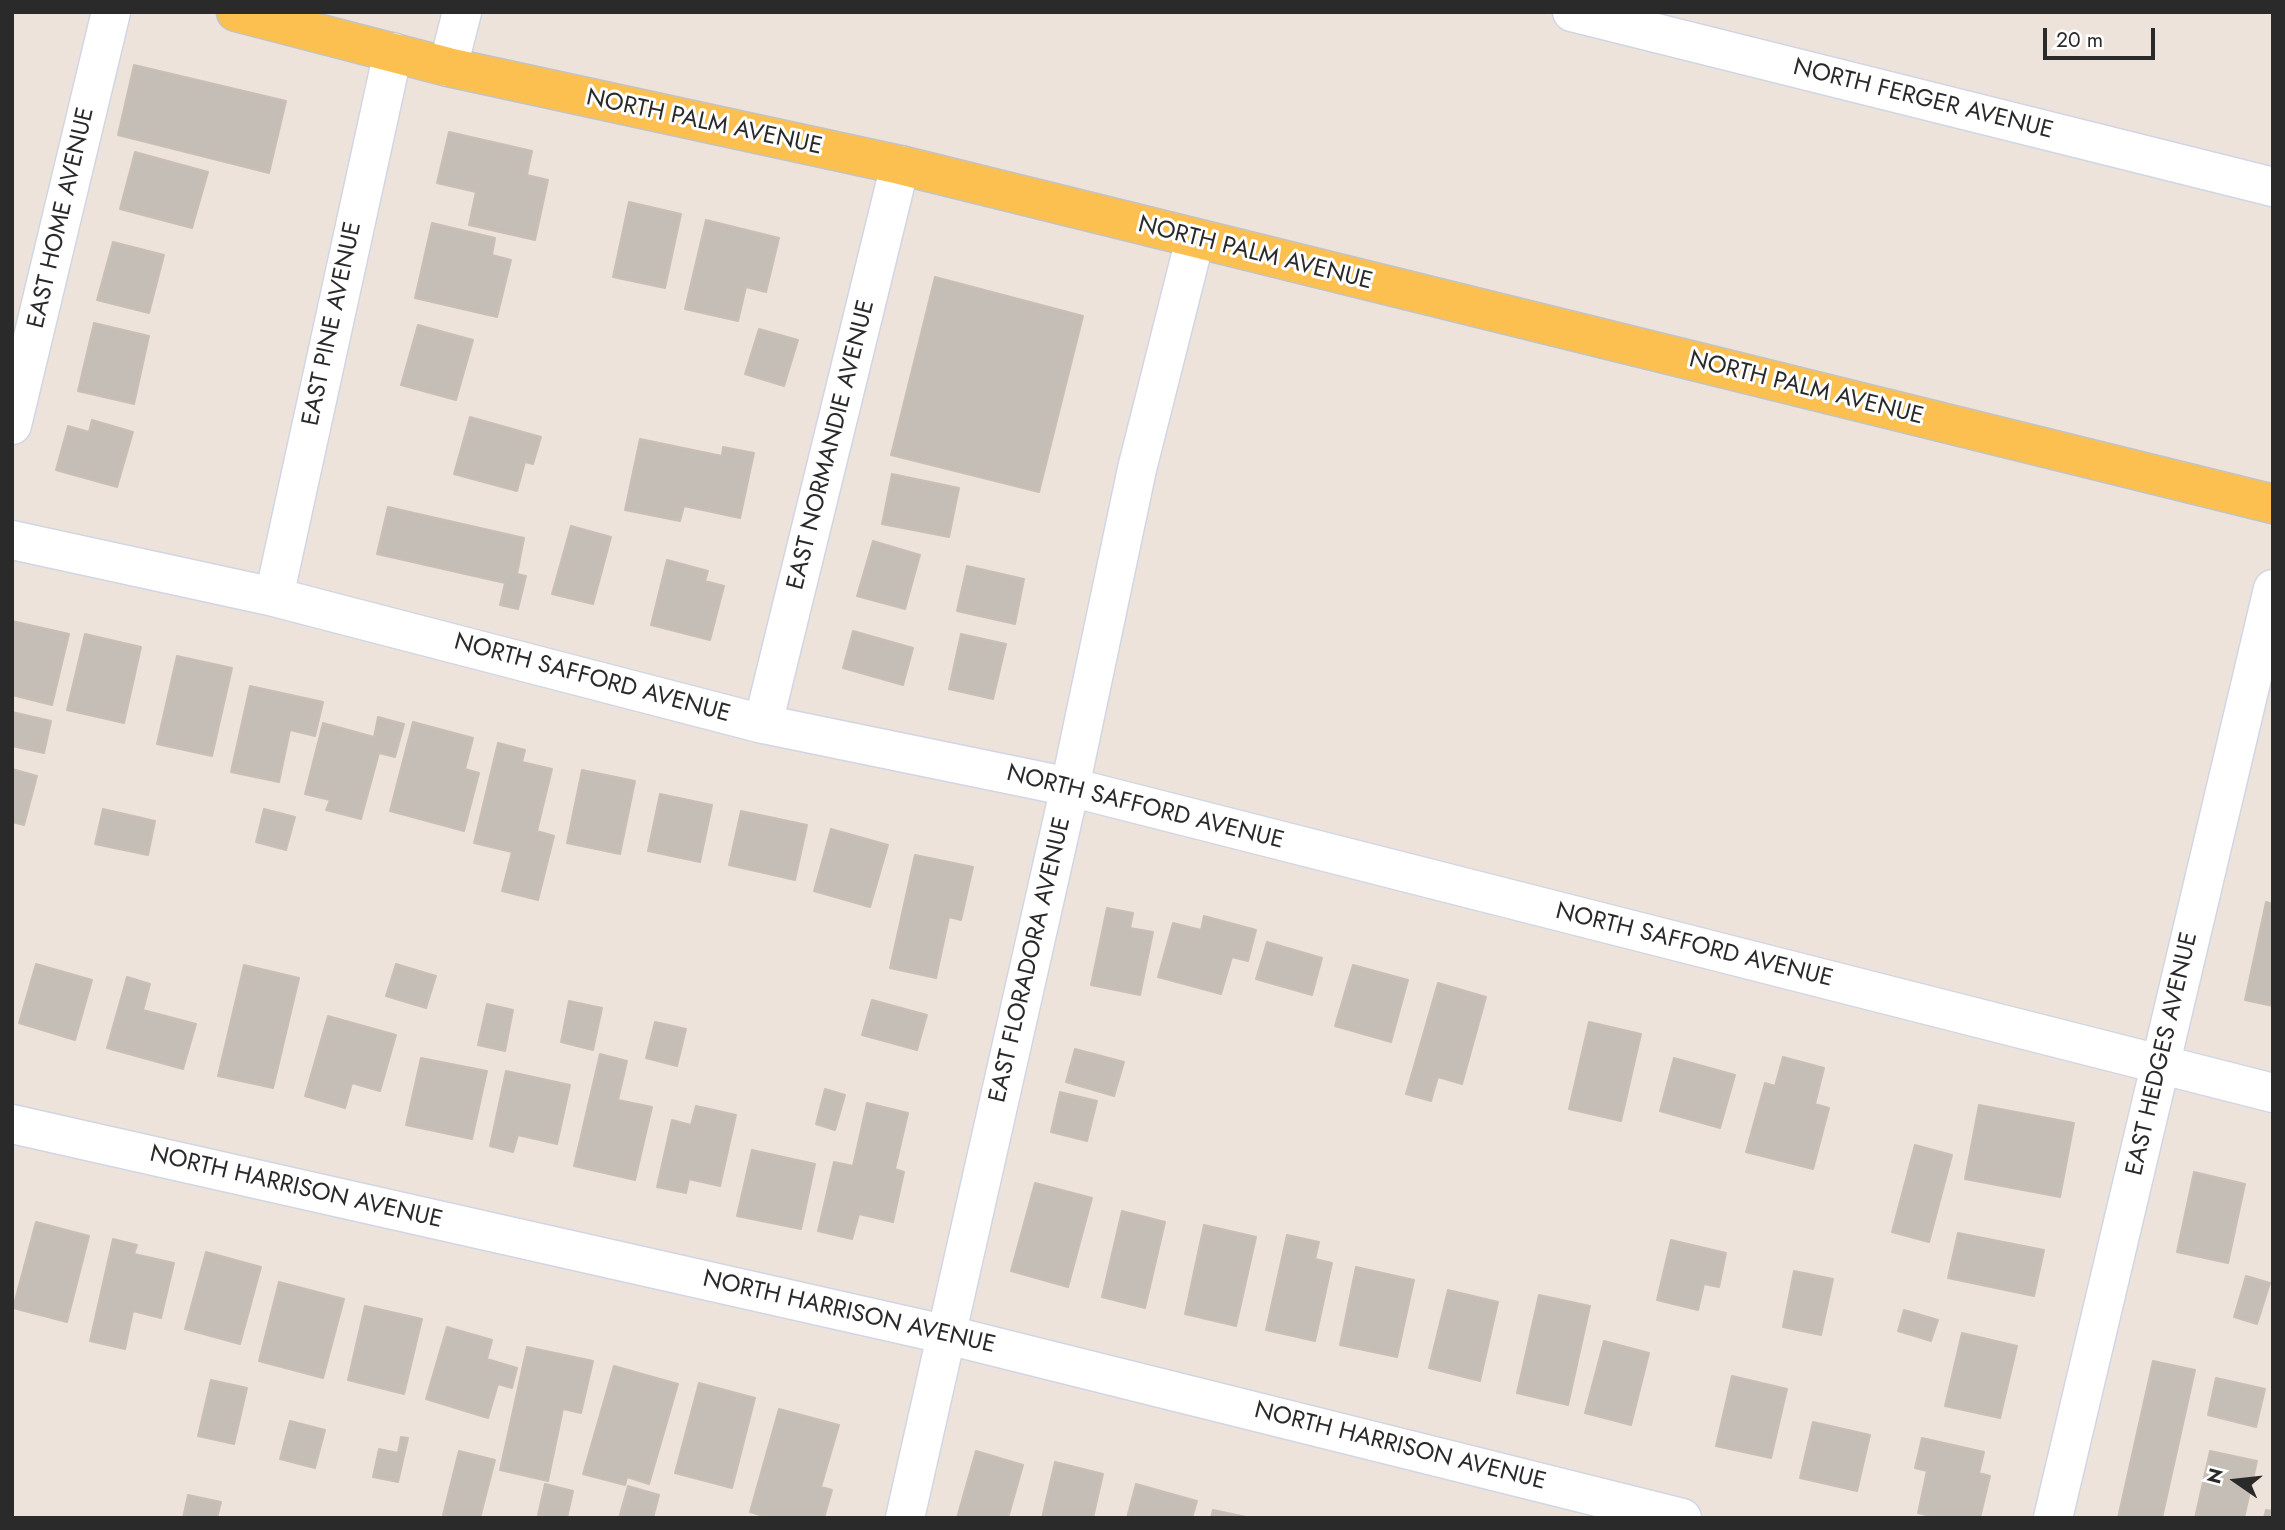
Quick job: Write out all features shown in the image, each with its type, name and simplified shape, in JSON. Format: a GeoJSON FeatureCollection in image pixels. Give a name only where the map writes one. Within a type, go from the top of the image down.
{"type":"FeatureCollection","features":[{"type":"Feature","properties":{"kind":"main road","name":"NORTH PALM AVENUE"},"geometry":{"type":"LineString","coordinates":[[236,12],[448,67],[900,165],[2273,504]]}},
{"type":"Feature","properties":{"kind":"street","name":"EAST HOME AVENUE"},"geometry":{"type":"LineString","coordinates":[[12,425],[111,12]]}},
{"type":"Feature","properties":{"kind":"street"},"geometry":{"type":"LineString","coordinates":[[448,67],[462,12]]}},
{"type":"Feature","properties":{"kind":"street","name":"NORTH FERGER AVENUE"},"geometry":{"type":"LineString","coordinates":[[1572,12],[2273,187]]}},
{"type":"Feature","properties":{"kind":"street","name":"EAST PINE AVENUE"},"geometry":{"type":"LineString","coordinates":[[274,597],[393,52]]}},
{"type":"Feature","properties":{"kind":"street","name":"EAST NORMANDIE AVENUE"},"geometry":{"type":"LineString","coordinates":[[763,724],[900,165]]}},
{"type":"Feature","properties":{"kind":"street","name":"EAST FLORADORA AVENUE"},"geometry":{"type":"LineString","coordinates":[[905,1518],[1070,787],[1137,469],[1195,239]]}},
{"type":"Feature","properties":{"kind":"street","name":"NORTH SAFFORD AVENUE"},"geometry":{"type":"LineString","coordinates":[[12,540],[274,597],[763,724],[1070,787],[2273,1093]]}},
{"type":"Feature","properties":{"kind":"street","name":"EAST HEDGES AVENUE"},"geometry":{"type":"LineString","coordinates":[[2053,1518],[2273,589]]}},
{"type":"Feature","properties":{"kind":"street","name":"NORTH HARRISON AVENUE"},"geometry":{"type":"LineString","coordinates":[[12,1124],[948,1335],[1682,1518]]}},
{"type":"Feature","properties":{"kind":"building"},"geometry":{"type":"Polygon","coordinates":[[[134,65],[286,101],[269,173],[118,135],[134,65]]]}},
{"type":"Feature","properties":{"kind":"building"},"geometry":{"type":"Polygon","coordinates":[[[449,132],[532,151],[527,175],[548,180],[535,240],[469,225],[476,192],[437,183],[449,132]]]}},
{"type":"Feature","properties":{"kind":"building"},"geometry":{"type":"Polygon","coordinates":[[[135,152],[208,172],[192,228],[120,209],[135,152]]]}},
{"type":"Feature","properties":{"kind":"building"},"geometry":{"type":"Polygon","coordinates":[[[629,202],[681,214],[665,288],[613,277],[629,202]]]}},
{"type":"Feature","properties":{"kind":"building"},"geometry":{"type":"Polygon","coordinates":[[[706,220],[779,238],[766,292],[746,287],[738,321],[685,309],[706,220]]]}},
{"type":"Feature","properties":{"kind":"building"},"geometry":{"type":"Polygon","coordinates":[[[432,223],[495,238],[492,255],[511,260],[497,317],[415,298],[432,223]]]}},
{"type":"Feature","properties":{"kind":"building"},"geometry":{"type":"Polygon","coordinates":[[[113,242],[164,255],[149,313],[97,300],[113,242]]]}},
{"type":"Feature","properties":{"kind":"building"},"geometry":{"type":"Polygon","coordinates":[[[935,277],[1083,316],[1039,492],[891,455],[935,277]]]}},
{"type":"Feature","properties":{"kind":"building"},"geometry":{"type":"Polygon","coordinates":[[[94,323],[149,336],[134,404],[78,391],[94,323]]]}},
{"type":"Feature","properties":{"kind":"building"},"geometry":{"type":"Polygon","coordinates":[[[418,325],[473,340],[456,400],[401,385],[418,325]]]}},
{"type":"Feature","properties":{"kind":"building"},"geometry":{"type":"Polygon","coordinates":[[[759,329],[798,340],[784,386],[745,374],[759,329]]]}},
{"type":"Feature","properties":{"kind":"building"},"geometry":{"type":"Polygon","coordinates":[[[470,417],[541,437],[533,464],[525,462],[517,491],[454,474],[470,417]]]}},
{"type":"Feature","properties":{"kind":"building"},"geometry":{"type":"Polygon","coordinates":[[[92,420],[133,432],[117,487],[56,470],[68,426],[89,432],[92,420]]]}},
{"type":"Feature","properties":{"kind":"building"},"geometry":{"type":"Polygon","coordinates":[[[640,439],[722,456],[723,447],[754,453],[740,518],[684,506],[680,521],[625,510],[640,439]]]}},
{"type":"Feature","properties":{"kind":"building"},"geometry":{"type":"Polygon","coordinates":[[[892,474],[959,488],[949,537],[882,524],[892,474]]]}},
{"type":"Feature","properties":{"kind":"building"},"geometry":{"type":"Polygon","coordinates":[[[388,507],[524,538],[517,574],[526,576],[518,609],[500,605],[505,583],[377,554],[388,507]]]}},
{"type":"Feature","properties":{"kind":"building"},"geometry":{"type":"Polygon","coordinates":[[[571,526],[611,537],[593,604],[552,594],[571,526]]]}},
{"type":"Feature","properties":{"kind":"building"},"geometry":{"type":"Polygon","coordinates":[[[873,541],[920,555],[905,609],[857,596],[873,541]]]}},
{"type":"Feature","properties":{"kind":"building"},"geometry":{"type":"Polygon","coordinates":[[[667,560],[708,571],[705,581],[724,586],[710,640],[651,625],[667,560]]]}},
{"type":"Feature","properties":{"kind":"building"},"geometry":{"type":"Polygon","coordinates":[[[967,566],[1024,579],[1015,624],[957,611],[967,566]]]}},
{"type":"Feature","properties":{"kind":"building"},"geometry":{"type":"Polygon","coordinates":[[[12,621],[69,634],[52,705],[12,695],[12,621]]]}},
{"type":"Feature","properties":{"kind":"building"},"geometry":{"type":"Polygon","coordinates":[[[853,631],[913,648],[903,685],[843,668],[853,631]]]}},
{"type":"Feature","properties":{"kind":"building"},"geometry":{"type":"Polygon","coordinates":[[[85,634],[141,647],[124,723],[67,710],[85,634]]]}},
{"type":"Feature","properties":{"kind":"building"},"geometry":{"type":"Polygon","coordinates":[[[961,634],[1006,644],[993,699],[949,689],[961,634]]]}},
{"type":"Feature","properties":{"kind":"building"},"geometry":{"type":"Polygon","coordinates":[[[177,656],[232,668],[212,756],[157,744],[177,656]]]}},
{"type":"Feature","properties":{"kind":"building"},"geometry":{"type":"Polygon","coordinates":[[[250,686],[323,702],[315,736],[290,730],[279,782],[231,772],[250,686]]]}},
{"type":"Feature","properties":{"kind":"building"},"geometry":{"type":"Polygon","coordinates":[[[12,712],[51,721],[44,753],[12,746],[12,712]]]}},
{"type":"Feature","properties":{"kind":"building"},"geometry":{"type":"Polygon","coordinates":[[[378,717],[404,724],[395,757],[379,753],[361,819],[326,810],[330,800],[305,794],[323,723],[374,737],[378,717]]]}},
{"type":"Feature","properties":{"kind":"building"},"geometry":{"type":"Polygon","coordinates":[[[413,722],[473,738],[465,769],[479,773],[464,831],[390,811],[413,722]]]}},
{"type":"Feature","properties":{"kind":"building"},"geometry":{"type":"Polygon","coordinates":[[[498,743],[525,750],[522,762],[552,769],[537,831],[554,836],[538,900],[502,891],[512,852],[474,843],[498,743]]]}},
{"type":"Feature","properties":{"kind":"building"},"geometry":{"type":"Polygon","coordinates":[[[12,769],[37,776],[24,825],[12,822],[12,769]]]}},
{"type":"Feature","properties":{"kind":"building"},"geometry":{"type":"Polygon","coordinates":[[[582,770],[635,781],[620,854],[567,843],[582,770]]]}},
{"type":"Feature","properties":{"kind":"building"},"geometry":{"type":"Polygon","coordinates":[[[660,794],[712,805],[700,862],[648,851],[660,794]]]}},
{"type":"Feature","properties":{"kind":"building"},"geometry":{"type":"Polygon","coordinates":[[[103,809],[155,821],[148,855],[95,844],[103,809]]]}},
{"type":"Feature","properties":{"kind":"building"},"geometry":{"type":"Polygon","coordinates":[[[264,809],[295,817],[286,850],[256,842],[264,809]]]}},
{"type":"Feature","properties":{"kind":"building"},"geometry":{"type":"Polygon","coordinates":[[[741,811],[807,825],[795,880],[729,865],[741,811]]]}},
{"type":"Feature","properties":{"kind":"building"},"geometry":{"type":"Polygon","coordinates":[[[831,829],[888,845],[870,907],[814,891],[831,829]]]}},
{"type":"Feature","properties":{"kind":"building"},"geometry":{"type":"Polygon","coordinates":[[[915,855],[973,867],[961,920],[949,917],[936,978],[890,968],[915,855]]]}},
{"type":"Feature","properties":{"kind":"building"},"geometry":{"type":"Polygon","coordinates":[[[2266,902],[2273,904],[2273,1006],[2245,1000],[2266,902]]]}},
{"type":"Feature","properties":{"kind":"building"},"geometry":{"type":"Polygon","coordinates":[[[1107,908],[1133,913],[1130,928],[1153,932],[1140,995],[1091,985],[1107,908]]]}},
{"type":"Feature","properties":{"kind":"building"},"geometry":{"type":"Polygon","coordinates":[[[1204,916],[1256,930],[1248,961],[1232,957],[1221,994],[1158,977],[1173,923],[1201,930],[1204,916]]]}},
{"type":"Feature","properties":{"kind":"building"},"geometry":{"type":"Polygon","coordinates":[[[1267,942],[1322,958],[1312,995],[1256,979],[1267,942]]]}},
{"type":"Feature","properties":{"kind":"building"},"geometry":{"type":"Polygon","coordinates":[[[36,964],[92,980],[75,1040],[19,1023],[36,964]]]}},
{"type":"Feature","properties":{"kind":"building"},"geometry":{"type":"Polygon","coordinates":[[[396,964],[436,976],[426,1008],[386,996],[396,964]]]}},
{"type":"Feature","properties":{"kind":"building"},"geometry":{"type":"Polygon","coordinates":[[[244,965],[299,978],[273,1088],[218,1076],[244,965]]]}},
{"type":"Feature","properties":{"kind":"building"},"geometry":{"type":"Polygon","coordinates":[[[1353,965],[1408,980],[1391,1042],[1335,1026],[1353,965]]]}},
{"type":"Feature","properties":{"kind":"building"},"geometry":{"type":"Polygon","coordinates":[[[127,977],[150,984],[143,1010],[196,1024],[183,1069],[107,1048],[127,977]]]}},
{"type":"Feature","properties":{"kind":"building"},"geometry":{"type":"Polygon","coordinates":[[[1438,983],[1486,997],[1462,1084],[1438,1077],[1431,1101],[1406,1094],[1438,983]]]}},
{"type":"Feature","properties":{"kind":"building"},"geometry":{"type":"Polygon","coordinates":[[[872,1000],[927,1015],[917,1050],[862,1035],[872,1000]]]}},
{"type":"Feature","properties":{"kind":"building"},"geometry":{"type":"Polygon","coordinates":[[[569,1001],[602,1008],[593,1050],[561,1042],[569,1001]]]}},
{"type":"Feature","properties":{"kind":"building"},"geometry":{"type":"Polygon","coordinates":[[[487,1004],[513,1010],[505,1051],[478,1045],[487,1004]]]}},
{"type":"Feature","properties":{"kind":"building"},"geometry":{"type":"Polygon","coordinates":[[[328,1016],[396,1035],[380,1091],[352,1083],[345,1108],[305,1096],[328,1016]]]}},
{"type":"Feature","properties":{"kind":"building"},"geometry":{"type":"Polygon","coordinates":[[[655,1022],[686,1029],[677,1066],[646,1058],[655,1022]]]}},
{"type":"Feature","properties":{"kind":"building"},"geometry":{"type":"Polygon","coordinates":[[[1589,1022],[1641,1034],[1621,1121],[1569,1109],[1589,1022]]]}},
{"type":"Feature","properties":{"kind":"building"},"geometry":{"type":"Polygon","coordinates":[[[1075,1049],[1124,1062],[1114,1096],[1066,1082],[1075,1049]]]}},
{"type":"Feature","properties":{"kind":"building"},"geometry":{"type":"Polygon","coordinates":[[[600,1054],[627,1061],[618,1100],[652,1107],[635,1180],[574,1166],[600,1054]]]}},
{"type":"Feature","properties":{"kind":"building"},"geometry":{"type":"Polygon","coordinates":[[[1783,1057],[1824,1068],[1815,1104],[1829,1108],[1813,1169],[1746,1152],[1765,1083],[1775,1086],[1783,1057]]]}},
{"type":"Feature","properties":{"kind":"building"},"geometry":{"type":"Polygon","coordinates":[[[421,1058],[487,1071],[472,1139],[406,1125],[421,1058]]]}},
{"type":"Feature","properties":{"kind":"building"},"geometry":{"type":"Polygon","coordinates":[[[1674,1058],[1735,1075],[1720,1128],[1660,1111],[1674,1058]]]}},
{"type":"Feature","properties":{"kind":"building"},"geometry":{"type":"Polygon","coordinates":[[[506,1071],[570,1085],[557,1144],[518,1135],[513,1152],[490,1146],[506,1071]]]}},
{"type":"Feature","properties":{"kind":"building"},"geometry":{"type":"Polygon","coordinates":[[[825,1089],[845,1095],[835,1130],[816,1124],[825,1089]]]}},
{"type":"Feature","properties":{"kind":"building"},"geometry":{"type":"Polygon","coordinates":[[[1060,1092],[1097,1101],[1087,1141],[1051,1132],[1060,1092]]]}},
{"type":"Feature","properties":{"kind":"building"},"geometry":{"type":"Polygon","coordinates":[[[867,1103],[908,1113],[895,1169],[904,1172],[893,1222],[859,1214],[852,1239],[818,1231],[834,1162],[853,1166],[867,1103]]]}},
{"type":"Feature","properties":{"kind":"building"},"geometry":{"type":"Polygon","coordinates":[[[1979,1105],[2074,1123],[2060,1197],[1965,1179],[1979,1105]]]}},
{"type":"Feature","properties":{"kind":"building"},"geometry":{"type":"Polygon","coordinates":[[[696,1106],[736,1115],[720,1186],[689,1179],[686,1193],[657,1187],[672,1120],[691,1125],[696,1106]]]}},
{"type":"Feature","properties":{"kind":"building"},"geometry":{"type":"Polygon","coordinates":[[[1915,1145],[1952,1155],[1929,1242],[1892,1232],[1915,1145]]]}},
{"type":"Feature","properties":{"kind":"building"},"geometry":{"type":"Polygon","coordinates":[[[752,1150],[815,1164],[801,1229],[737,1216],[752,1150]]]}},
{"type":"Feature","properties":{"kind":"building"},"geometry":{"type":"Polygon","coordinates":[[[2194,1172],[2245,1184],[2228,1263],[2177,1252],[2194,1172]]]}},
{"type":"Feature","properties":{"kind":"building"},"geometry":{"type":"Polygon","coordinates":[[[1035,1183],[1092,1198],[1068,1287],[1011,1271],[1035,1183]]]}},
{"type":"Feature","properties":{"kind":"building"},"geometry":{"type":"Polygon","coordinates":[[[1122,1211],[1165,1222],[1145,1308],[1102,1297],[1122,1211]]]}},
{"type":"Feature","properties":{"kind":"building"},"geometry":{"type":"Polygon","coordinates":[[[36,1222],[89,1236],[67,1322],[13,1308],[36,1222]]]}},
{"type":"Feature","properties":{"kind":"building"},"geometry":{"type":"Polygon","coordinates":[[[1204,1225],[1256,1237],[1236,1326],[1185,1314],[1204,1225]]]}},
{"type":"Feature","properties":{"kind":"building"},"geometry":{"type":"Polygon","coordinates":[[[1958,1233],[2044,1250],[2034,1296],[1948,1278],[1958,1233]]]}},
{"type":"Feature","properties":{"kind":"building"},"geometry":{"type":"Polygon","coordinates":[[[1287,1235],[1319,1242],[1315,1259],[1332,1263],[1315,1341],[1266,1330],[1287,1235]]]}},
{"type":"Feature","properties":{"kind":"building"},"geometry":{"type":"Polygon","coordinates":[[[113,1239],[137,1245],[134,1254],[174,1263],[161,1318],[133,1311],[125,1349],[90,1341],[113,1239]]]}},
{"type":"Feature","properties":{"kind":"building"},"geometry":{"type":"Polygon","coordinates":[[[1671,1240],[1726,1253],[1719,1287],[1704,1284],[1698,1310],[1657,1300],[1671,1240]]]}},
{"type":"Feature","properties":{"kind":"building"},"geometry":{"type":"Polygon","coordinates":[[[206,1252],[261,1267],[240,1344],[185,1329],[206,1252]]]}},
{"type":"Feature","properties":{"kind":"building"},"geometry":{"type":"Polygon","coordinates":[[[1356,1267],[1414,1280],[1397,1357],[1340,1345],[1356,1267]]]}},
{"type":"Feature","properties":{"kind":"building"},"geometry":{"type":"Polygon","coordinates":[[[1794,1271],[1833,1279],[1821,1335],[1783,1327],[1794,1271]]]}},
{"type":"Feature","properties":{"kind":"building"},"geometry":{"type":"Polygon","coordinates":[[[2246,1276],[2270,1283],[2257,1324],[2234,1317],[2246,1276]]]}},
{"type":"Feature","properties":{"kind":"building"},"geometry":{"type":"Polygon","coordinates":[[[279,1282],[344,1299],[323,1378],[259,1361],[279,1282]]]}},
{"type":"Feature","properties":{"kind":"building"},"geometry":{"type":"Polygon","coordinates":[[[1448,1290],[1498,1302],[1480,1381],[1429,1368],[1448,1290]]]}},
{"type":"Feature","properties":{"kind":"building"},"geometry":{"type":"Polygon","coordinates":[[[1539,1295],[1590,1306],[1568,1405],[1517,1393],[1539,1295]]]}},
{"type":"Feature","properties":{"kind":"building"},"geometry":{"type":"Polygon","coordinates":[[[365,1306],[422,1319],[404,1394],[348,1380],[365,1306]]]}},
{"type":"Feature","properties":{"kind":"building"},"geometry":{"type":"Polygon","coordinates":[[[1904,1310],[1938,1320],[1931,1341],[1898,1331],[1904,1310]]]}},
{"type":"Feature","properties":{"kind":"building"},"geometry":{"type":"Polygon","coordinates":[[[447,1327],[492,1340],[487,1359],[517,1368],[512,1388],[498,1384],[488,1418],[426,1399],[447,1327]]]}},
{"type":"Feature","properties":{"kind":"building"},"geometry":{"type":"Polygon","coordinates":[[[1962,1333],[2017,1346],[2000,1418],[1945,1406],[1962,1333]]]}},
{"type":"Feature","properties":{"kind":"building"},"geometry":{"type":"Polygon","coordinates":[[[1604,1341],[1649,1353],[1631,1425],[1585,1413],[1604,1341]]]}},
{"type":"Feature","properties":{"kind":"building"},"geometry":{"type":"Polygon","coordinates":[[[527,1347],[593,1361],[581,1413],[563,1409],[548,1481],[500,1470],[527,1347]]]}},
{"type":"Feature","properties":{"kind":"building"},"geometry":{"type":"Polygon","coordinates":[[[2153,1361],[2195,1370],[2162,1518],[2118,1518],[2153,1361]]]}},
{"type":"Feature","properties":{"kind":"building"},"geometry":{"type":"Polygon","coordinates":[[[614,1366],[678,1384],[649,1484],[627,1477],[625,1485],[583,1474],[614,1366]]]}},
{"type":"Feature","properties":{"kind":"building"},"geometry":{"type":"Polygon","coordinates":[[[1732,1376],[1787,1389],[1771,1458],[1716,1446],[1732,1376]]]}},
{"type":"Feature","properties":{"kind":"building"},"geometry":{"type":"Polygon","coordinates":[[[2216,1378],[2265,1389],[2256,1427],[2208,1415],[2216,1378]]]}},
{"type":"Feature","properties":{"kind":"building"},"geometry":{"type":"Polygon","coordinates":[[[211,1380],[247,1388],[234,1444],[198,1436],[211,1380]]]}},
{"type":"Feature","properties":{"kind":"building"},"geometry":{"type":"Polygon","coordinates":[[[699,1383],[755,1398],[732,1488],[675,1473],[699,1383]]]}},
{"type":"Feature","properties":{"kind":"building"},"geometry":{"type":"Polygon","coordinates":[[[779,1409],[839,1425],[821,1487],[832,1490],[824,1518],[770,1518],[750,1512],[779,1409]]]}},
{"type":"Feature","properties":{"kind":"building"},"geometry":{"type":"Polygon","coordinates":[[[290,1421],[325,1430],[315,1468],[280,1459],[290,1421]]]}},
{"type":"Feature","properties":{"kind":"building"},"geometry":{"type":"Polygon","coordinates":[[[1813,1422],[1870,1435],[1857,1491],[1800,1478],[1813,1422]]]}},
{"type":"Feature","properties":{"kind":"building"},"geometry":{"type":"Polygon","coordinates":[[[401,1437],[408,1438],[398,1482],[373,1477],[379,1449],[398,1453],[401,1437]]]}},
{"type":"Feature","properties":{"kind":"building"},"geometry":{"type":"Polygon","coordinates":[[[1922,1438],[1984,1452],[1979,1473],[1990,1476],[1980,1518],[1938,1518],[1918,1513],[1927,1471],[1915,1468],[1922,1438]]]}},
{"type":"Feature","properties":{"kind":"building"},"geometry":{"type":"Polygon","coordinates":[[[459,1451],[495,1460],[480,1518],[443,1515],[459,1451]]]}},
{"type":"Feature","properties":{"kind":"building"},"geometry":{"type":"Polygon","coordinates":[[[976,1451],[1023,1465],[1008,1518],[957,1518],[976,1451]]]}},
{"type":"Feature","properties":{"kind":"building"},"geometry":{"type":"Polygon","coordinates":[[[2210,1451],[2257,1461],[2244,1518],[2195,1518],[2210,1451]]]}},
{"type":"Feature","properties":{"kind":"building"},"geometry":{"type":"Polygon","coordinates":[[[1055,1462],[1103,1474],[1093,1518],[1042,1518],[1055,1462]]]}},
{"type":"Feature","properties":{"kind":"building"},"geometry":{"type":"Polygon","coordinates":[[[545,1484],[573,1491],[567,1518],[538,1515],[545,1484]]]}},
{"type":"Feature","properties":{"kind":"building"},"geometry":{"type":"Polygon","coordinates":[[[1136,1484],[1197,1501],[1192,1518],[1127,1518],[1136,1484]]]}},
{"type":"Feature","properties":{"kind":"building"},"geometry":{"type":"Polygon","coordinates":[[[628,1486],[659,1495],[653,1518],[619,1518],[628,1486]]]}},
{"type":"Feature","properties":{"kind":"building"},"geometry":{"type":"Polygon","coordinates":[[[188,1495],[221,1502],[217,1518],[183,1518],[188,1495]]]}},
{"type":"Feature","properties":{"kind":"building"},"geometry":{"type":"Polygon","coordinates":[[[1213,1510],[1251,1518],[1211,1518],[1213,1510]]]}},
{"type":"Feature","properties":{"kind":"building"},"geometry":{"type":"Polygon","coordinates":[[[2266,1510],[2273,1511],[2273,1518],[2264,1518],[2266,1510]]]}}]}
